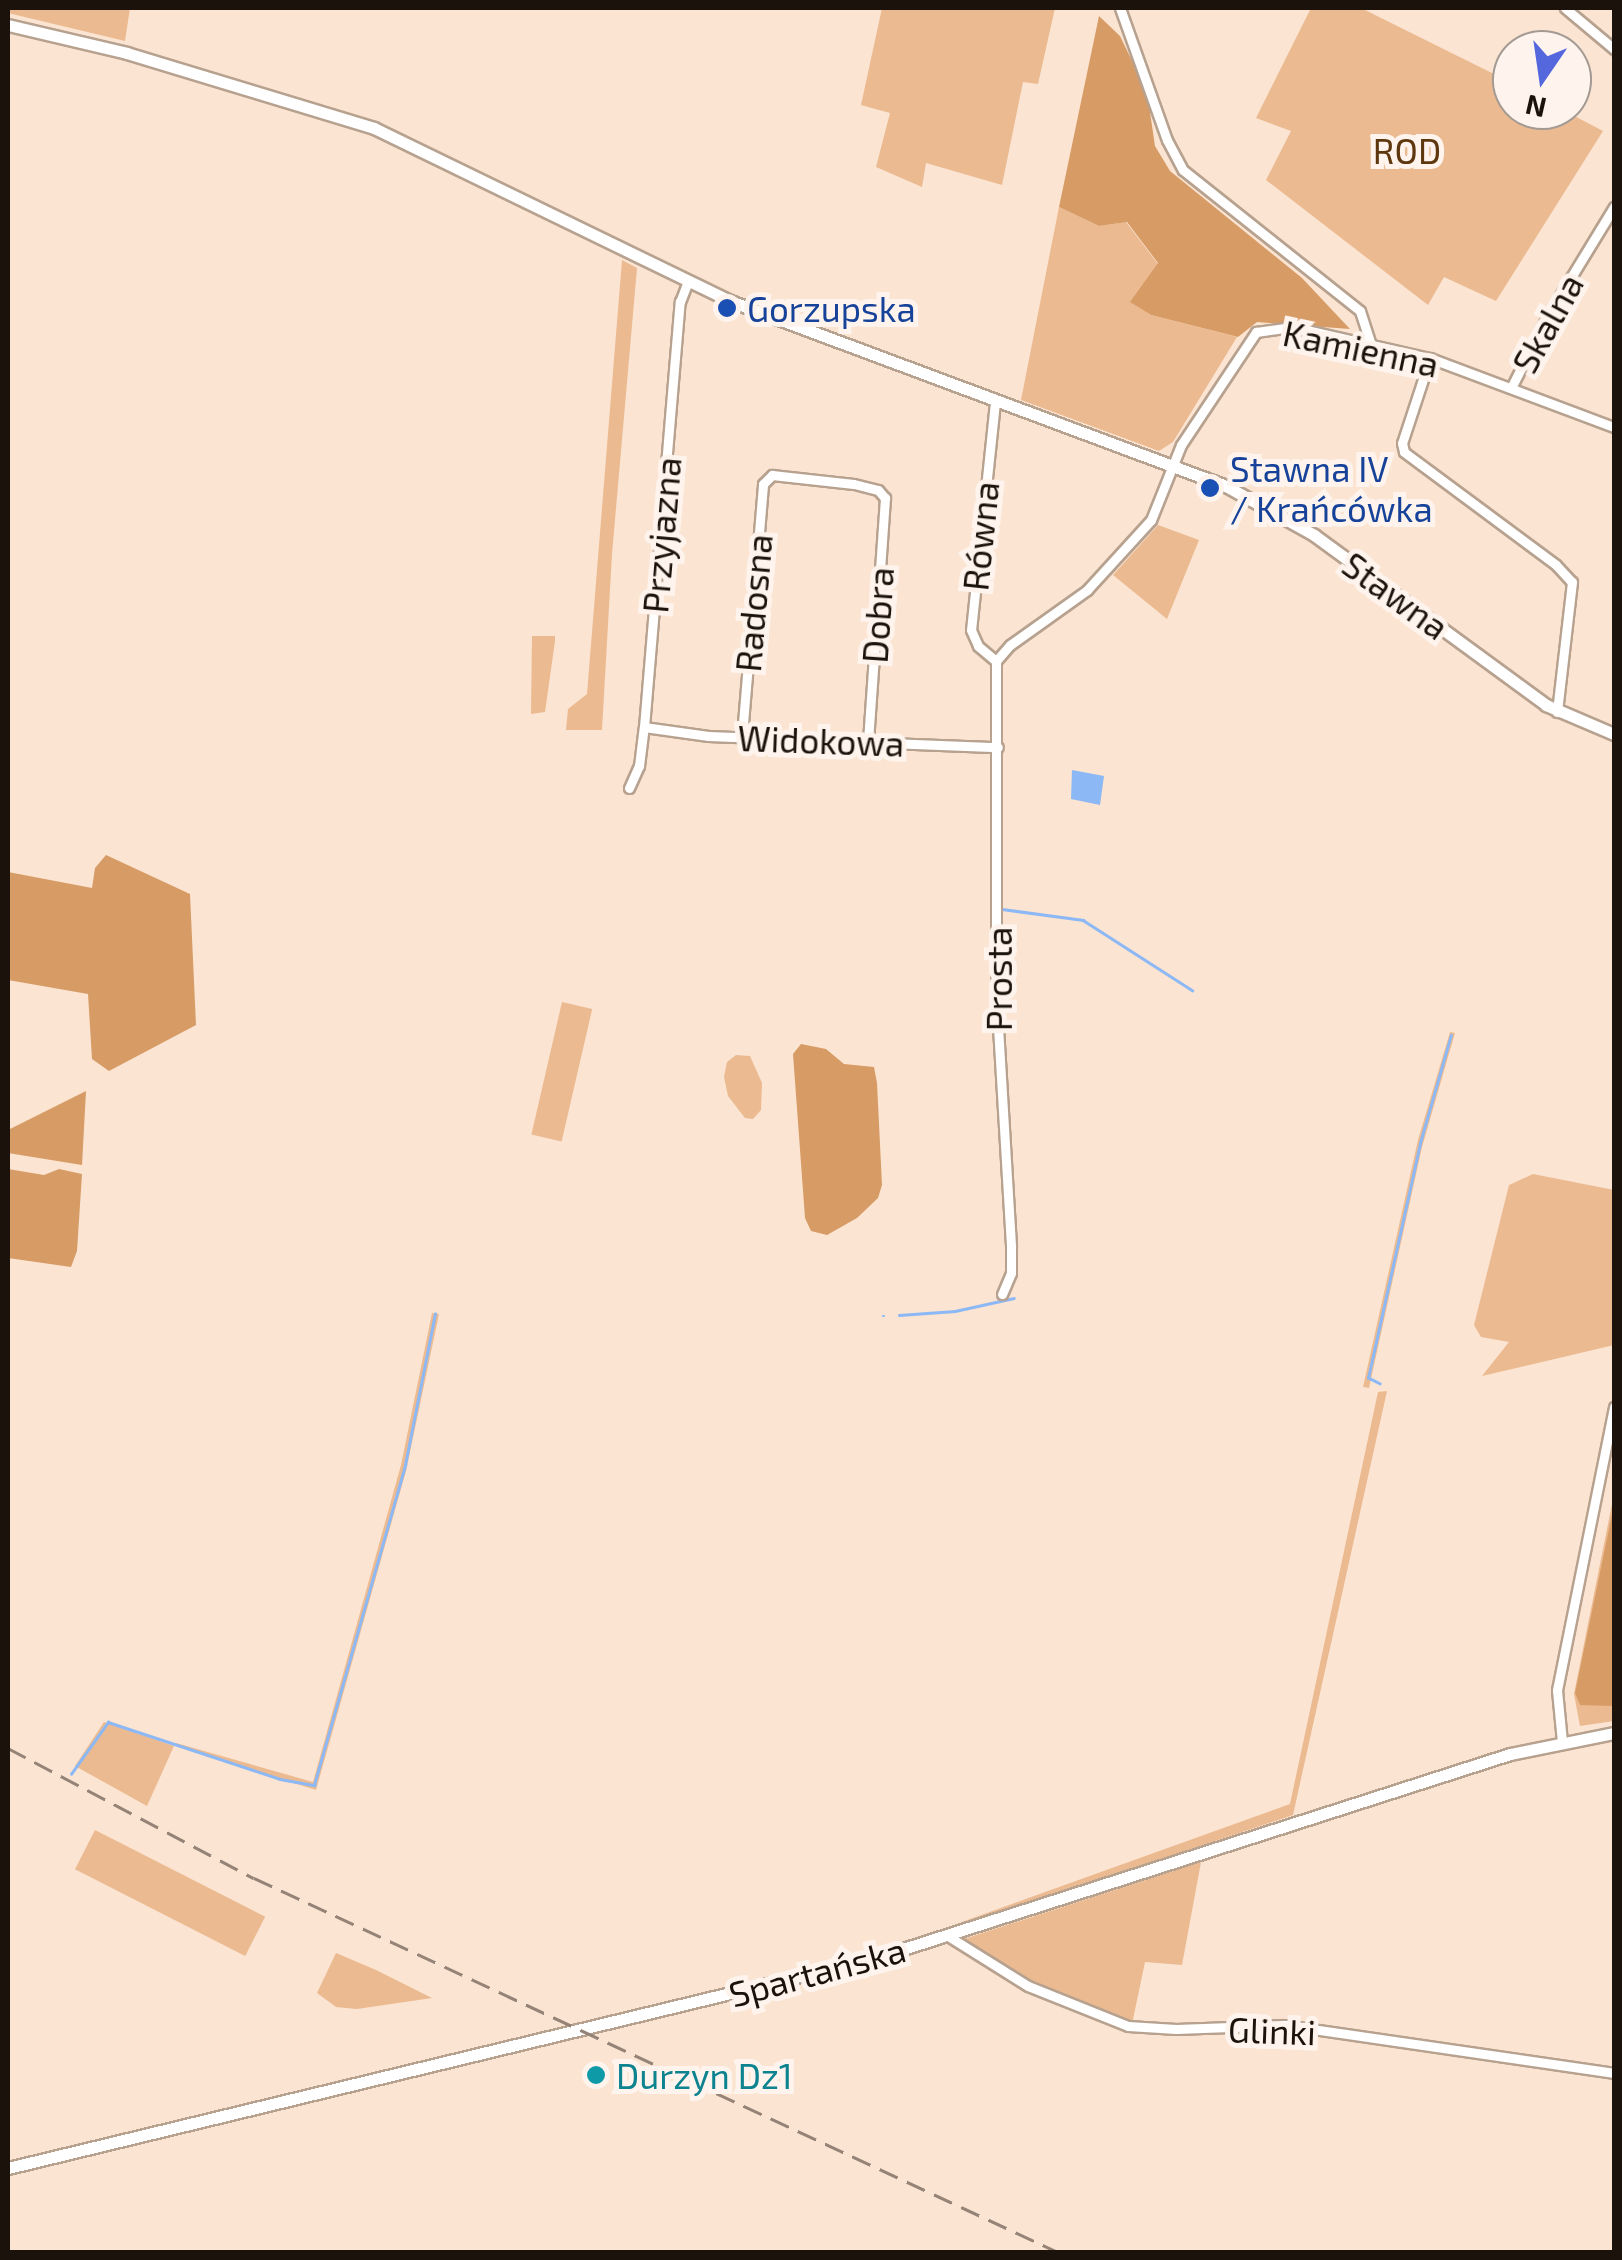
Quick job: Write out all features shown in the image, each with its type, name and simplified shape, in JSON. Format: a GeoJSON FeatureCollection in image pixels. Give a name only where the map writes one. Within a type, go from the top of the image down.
{"type":"FeatureCollection","features":[{"type":"Feature","properties":{"kind":"street"},"geometry":{"type":"LineString","coordinates":[[1120,8],[1167,140],[1183,170],[1360,311],[1370,342]]}},
{"type":"Feature","properties":{"kind":"street"},"geometry":{"type":"LineString","coordinates":[[1565,8],[1614,50]]}},
{"type":"Feature","properties":{"kind":"street"},"geometry":{"type":"LineString","coordinates":[[8,25],[127,53],[374,128],[758,313],[1172,466],[1156,511],[1117,559],[1068,606],[1010,645],[996,660]]}},
{"type":"Feature","properties":{"kind":"street","name":"Skalna"},"geometry":{"type":"LineString","coordinates":[[1511,388],[1548,315],[1614,207]]}},
{"type":"Feature","properties":{"kind":"street","name":"Przyjazna"},"geometry":{"type":"LineString","coordinates":[[629,788],[639,766],[644,727],[680,302],[688,281]]}},
{"type":"Feature","properties":{"kind":"street","name":"Kamienna"},"geometry":{"type":"LineString","coordinates":[[1172,466],[1190,430],[1256,332],[1292,328],[1430,358],[1614,427]]}},
{"type":"Feature","properties":{"kind":"street"},"geometry":{"type":"LineString","coordinates":[[1430,358],[1402,443],[1404,452],[1556,564],[1572,582],[1557,712]]}},
{"type":"Feature","properties":{"kind":"street","name":"Równa"},"geometry":{"type":"LineString","coordinates":[[995,402],[971,630],[978,646],[996,660]]}},
{"type":"Feature","properties":{"kind":"street","name":"Stawna"},"geometry":{"type":"LineString","coordinates":[[1172,466],[1226,486],[1287,517],[1557,712],[1614,734]]}},
{"type":"Feature","properties":{"kind":"street","name":"Dobra"},"geometry":{"type":"LineString","coordinates":[[772,475],[878,490],[885,498],[868,742]]}},
{"type":"Feature","properties":{"kind":"street","name":"Radosna"},"geometry":{"type":"LineString","coordinates":[[742,735],[763,484],[772,475]]}},
{"type":"Feature","properties":{"kind":"street","name":"Prosta"},"geometry":{"type":"LineString","coordinates":[[996,660],[997,1024],[1011,1248],[1010,1273],[1002,1294]]}},
{"type":"Feature","properties":{"kind":"street","name":"Widokowa"},"geometry":{"type":"LineString","coordinates":[[644,727],[699,736],[998,747]]}},
{"type":"Feature","properties":{"kind":"street"},"geometry":{"type":"LineString","coordinates":[[1562,1742],[1557,1690],[1614,1407]]}},
{"type":"Feature","properties":{"kind":"street","name":"Spartańska"},"geometry":{"type":"LineString","coordinates":[[8,2168],[705,2001],[948,1936],[1420,1782],[1562,1742],[1614,1733]]}},
{"type":"Feature","properties":{"kind":"street","name":"Glinki"},"geometry":{"type":"LineString","coordinates":[[948,1936],[1028,1986],[1128,2026],[1176,2029],[1285,2025],[1614,2073]]}},
{"type":"Feature","properties":{"kind":"green space"},"geometry":{"type":"Polygon","coordinates":[[[8,8],[130,8],[125,41],[8,13],[8,8]]]}},
{"type":"Feature","properties":{"kind":"green space"},"geometry":{"type":"Polygon","coordinates":[[[882,8],[1055,8],[1038,84],[1023,82],[1002,185],[926,163],[922,187],[876,167],[890,113],[861,105],[882,8]]]}},
{"type":"Feature","properties":{"kind":"green space","name":"ROD"},"geometry":{"type":"Polygon","coordinates":[[[1311,8],[1361,8],[1492,73],[1492,130],[1592,130],[1592,125],[1603,131],[1496,301],[1444,277],[1428,305],[1266,180],[1291,131],[1256,118],[1311,8]]]}},
{"type":"Feature","properties":{"kind":"green space"},"geometry":{"type":"Polygon","coordinates":[[[1059,207],[1099,226],[1126,222],[1158,264],[1131,302],[1151,315],[1237,337],[1173,442],[1159,451],[1021,400],[1059,207]]]}},
{"type":"Feature","properties":{"kind":"green space"},"geometry":{"type":"Polygon","coordinates":[[[622,260],[637,268],[612,554],[602,730],[566,730],[568,709],[587,694],[622,260]]]}},
{"type":"Feature","properties":{"kind":"green space"},"geometry":{"type":"Polygon","coordinates":[[[1158,525],[1199,540],[1167,619],[1113,575],[1158,525]]]}},
{"type":"Feature","properties":{"kind":"green space"},"geometry":{"type":"Polygon","coordinates":[[[532,636],[555,636],[555,641],[545,712],[531,714],[532,636]]]}},
{"type":"Feature","properties":{"kind":"green space"},"geometry":{"type":"Polygon","coordinates":[[[562,1002],[592,1009],[562,1141],[531,1135],[562,1002]]]}},
{"type":"Feature","properties":{"kind":"green space"},"geometry":{"type":"Polygon","coordinates":[[[1450,1032],[1455,1033],[1422,1147],[1369,1388],[1363,1387],[1418,1140],[1450,1032]]]}},
{"type":"Feature","properties":{"kind":"green space"},"geometry":{"type":"Polygon","coordinates":[[[736,1055],[750,1056],[762,1083],[761,1110],[753,1119],[745,1118],[728,1096],[724,1077],[727,1062],[736,1055]]]}},
{"type":"Feature","properties":{"kind":"green space"},"geometry":{"type":"Polygon","coordinates":[[[1533,1174],[1614,1190],[1614,1345],[1482,1376],[1509,1342],[1481,1337],[1474,1325],[1509,1185],[1533,1174]]]}},
{"type":"Feature","properties":{"kind":"green space"},"geometry":{"type":"Polygon","coordinates":[[[432,1313],[439,1314],[406,1471],[316,1790],[178,1747],[176,1743],[313,1782],[401,1465],[432,1313]]]}},
{"type":"Feature","properties":{"kind":"green space"},"geometry":{"type":"Polygon","coordinates":[[[1387,1391],[1293,1815],[970,1923],[962,1922],[1290,1804],[1378,1392],[1387,1391]]]}},
{"type":"Feature","properties":{"kind":"green space"},"geometry":{"type":"Polygon","coordinates":[[[1614,1494],[1614,1721],[1580,1726],[1574,1694],[1614,1494]]]}},
{"type":"Feature","properties":{"kind":"green space"},"geometry":{"type":"Polygon","coordinates":[[[104,1722],[174,1746],[147,1806],[75,1766],[104,1722]]]}},
{"type":"Feature","properties":{"kind":"green space"},"geometry":{"type":"Polygon","coordinates":[[[95,1830],[265,1917],[245,1956],[75,1869],[95,1830]]]}},
{"type":"Feature","properties":{"kind":"green space"},"geometry":{"type":"Polygon","coordinates":[[[1201,1862],[1182,1965],[1145,1962],[1132,2024],[1021,1979],[961,1940],[1201,1862]]]}},
{"type":"Feature","properties":{"kind":"green space"},"geometry":{"type":"Polygon","coordinates":[[[336,1953],[432,1998],[357,2009],[336,2007],[317,1993],[336,1953]]]}},
{"type":"Feature","properties":{"kind":"shaded area"},"geometry":{"type":"Polygon","coordinates":[[[1099,16],[1120,36],[1147,92],[1155,146],[1170,171],[1302,278],[1350,329],[1257,322],[1238,337],[1151,315],[1130,302],[1158,263],[1127,222],[1099,226],[1059,207],[1099,16]]]}},
{"type":"Feature","properties":{"kind":"shaded area"},"geometry":{"type":"Polygon","coordinates":[[[106,855],[190,894],[196,1025],[109,1071],[92,1059],[88,994],[8,980],[8,872],[92,888],[95,868],[106,855]]]}},
{"type":"Feature","properties":{"kind":"shaded area"},"geometry":{"type":"Polygon","coordinates":[[[801,1044],[826,1049],[844,1064],[874,1067],[877,1083],[882,1185],[878,1198],[857,1218],[827,1235],[811,1231],[805,1218],[793,1054],[801,1044]]]}},
{"type":"Feature","properties":{"kind":"shaded area"},"geometry":{"type":"Polygon","coordinates":[[[86,1091],[82,1165],[8,1153],[8,1130],[86,1091]]]}},
{"type":"Feature","properties":{"kind":"shaded area"},"geometry":{"type":"Polygon","coordinates":[[[8,1169],[44,1175],[59,1169],[82,1174],[77,1251],[71,1267],[8,1258],[8,1169]]]}},
{"type":"Feature","properties":{"kind":"shaded area"},"geometry":{"type":"Polygon","coordinates":[[[1614,1505],[1614,1706],[1580,1705],[1575,1693],[1614,1505]]]}},
{"type":"Feature","properties":{"kind":"water"},"geometry":{"type":"Polygon","coordinates":[[[1072,770],[1104,776],[1100,805],[1071,799],[1072,770]]]}},
{"type":"Feature","properties":{"kind":"waterway"},"geometry":{"type":"LineString","coordinates":[[1002,909],[1083,920],[1192,990]]}},
{"type":"Feature","properties":{"kind":"waterway"},"geometry":{"type":"LineString","coordinates":[[1380,1384],[1368,1378],[1420,1143],[1451,1035]]}},
{"type":"Feature","properties":{"kind":"waterway"},"geometry":{"type":"LineString","coordinates":[[899,1315],[955,1311],[1014,1298]]}},
{"type":"Feature","properties":{"kind":"waterway"},"geometry":{"type":"LineString","coordinates":[[71,1774],[108,1722],[280,1779],[314,1785],[405,1465],[435,1314]]}},
{"type":"Feature","properties":{"kind":"railway"},"geometry":{"type":"LineString","coordinates":[[8,1748],[254,1878],[1058,2252]]}},
{"type":"Feature","properties":{"kind":"place","name":"Gorzupska"},"geometry":{"type":"Point","coordinates":[727,308]}},
{"type":"Feature","properties":{"kind":"place","name":"Stawna IV / Krańcówka"},"geometry":{"type":"Point","coordinates":[1210,488]}},
{"type":"Feature","properties":{"kind":"place","name":"Durzyn Dz1"},"geometry":{"type":"Point","coordinates":[596,2075]}}]}
